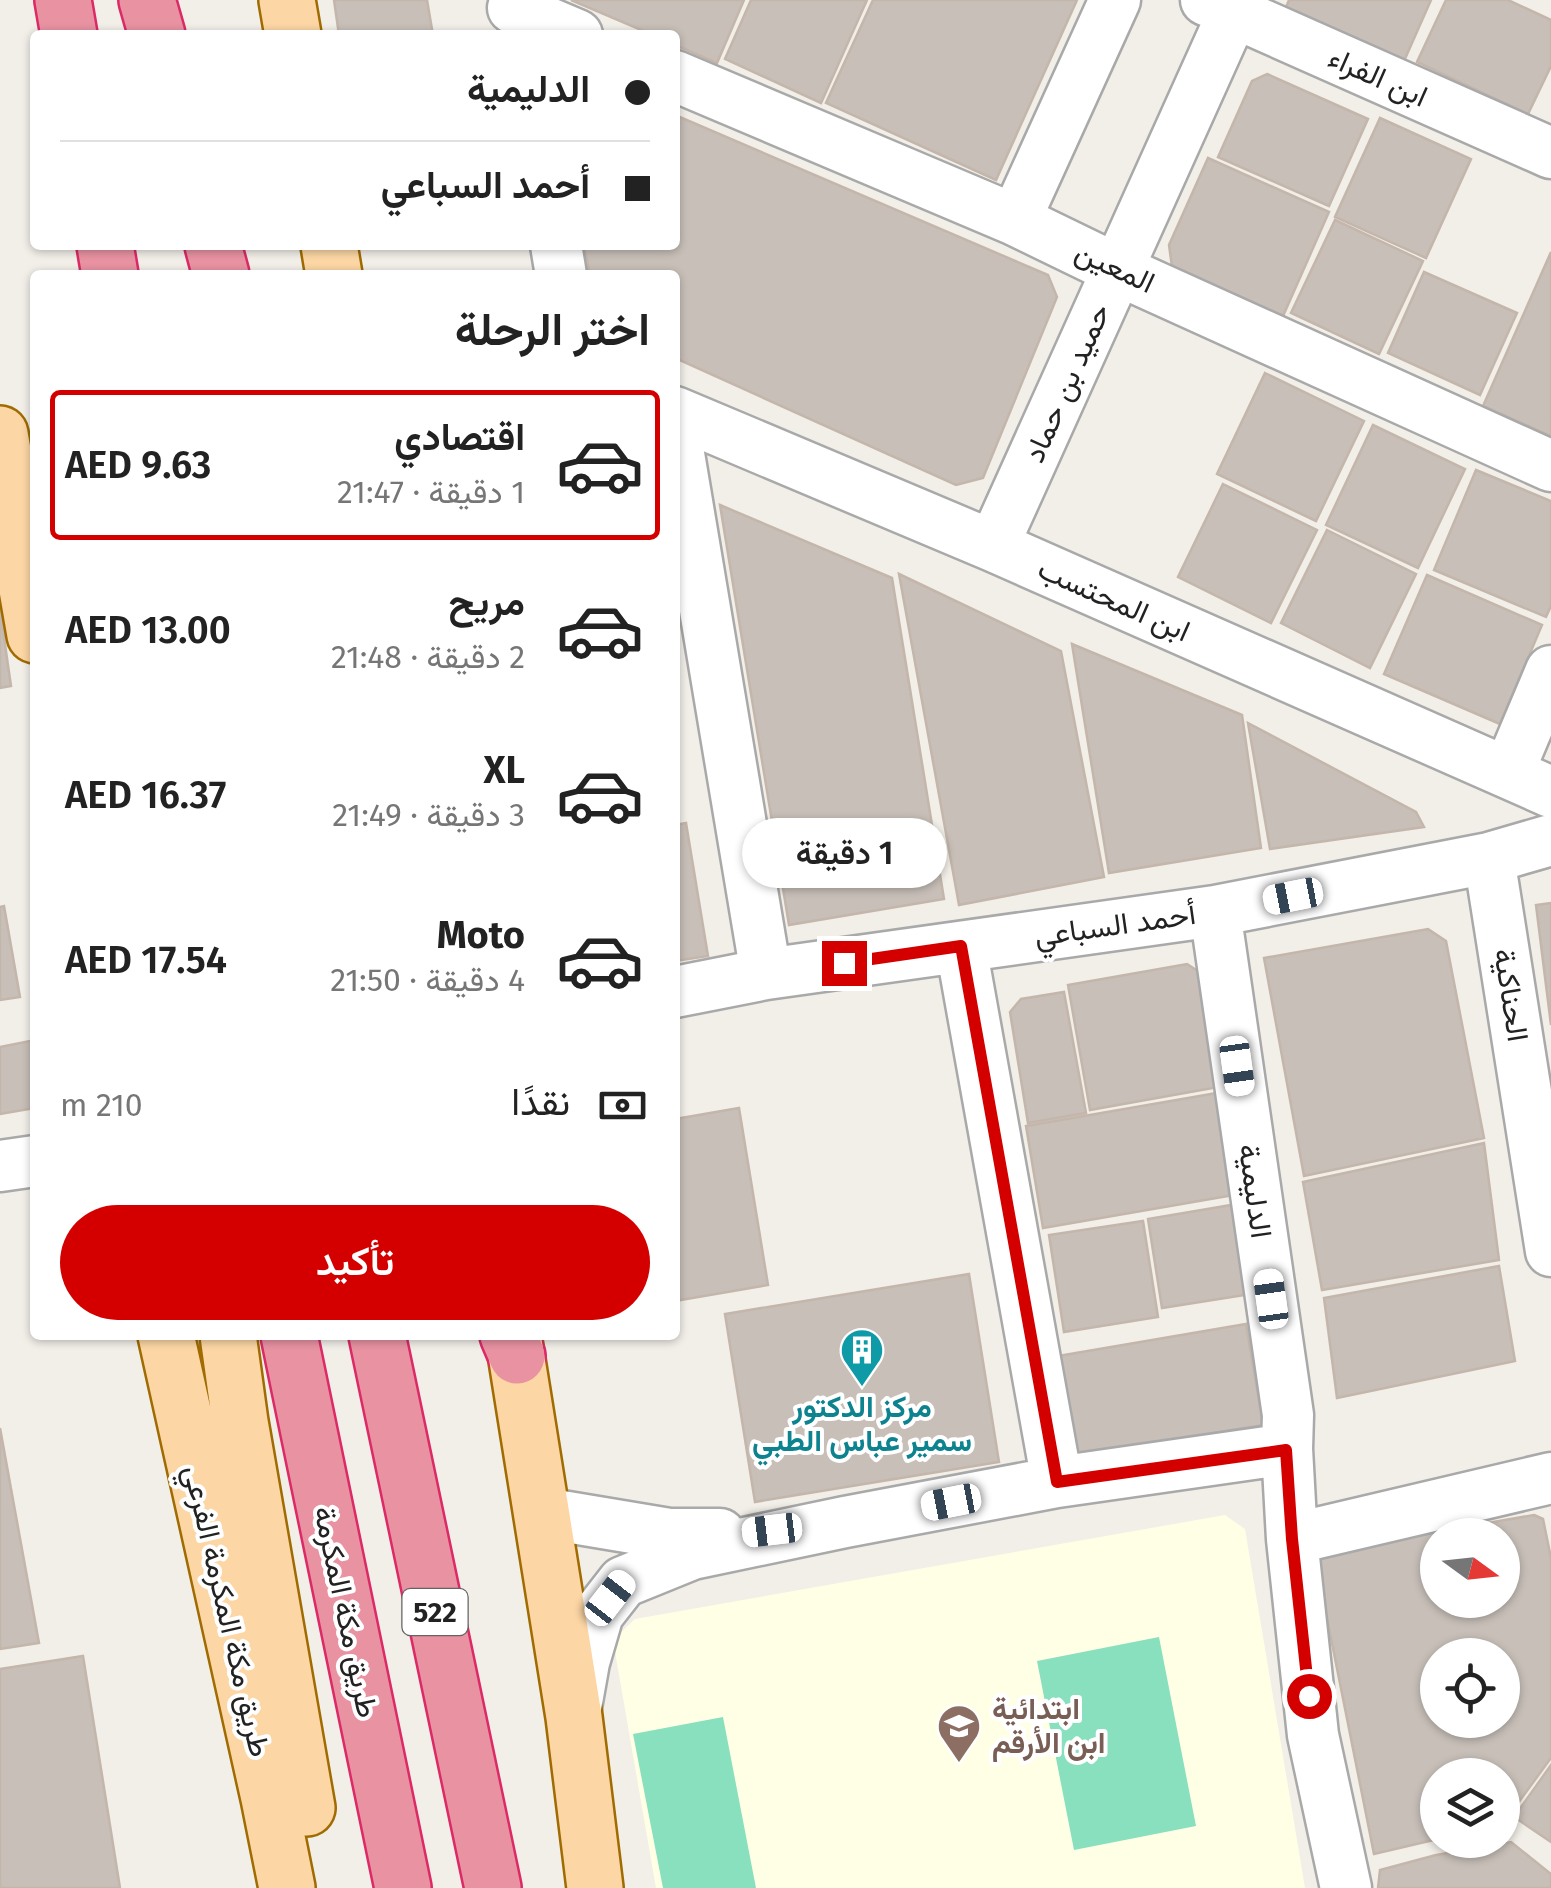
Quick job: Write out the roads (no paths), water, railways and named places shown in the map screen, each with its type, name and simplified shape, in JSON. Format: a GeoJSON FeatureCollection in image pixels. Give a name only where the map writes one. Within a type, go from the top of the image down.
{"type":"FeatureCollection","features":[{"type":"Feature","properties":{"kind":"highway"},"geometry":{"type":"LineString","coordinates":[[62,0],[68,30]]}},
{"type":"Feature","properties":{"kind":"highway"},"geometry":{"type":"LineString","coordinates":[[147,0],[154,30]]}},
{"type":"Feature","properties":{"kind":"highway","name":"طريق مكة المكرمة"},"geometry":{"type":"LineString","coordinates":[[290,1340],[403,1888]]}},
{"type":"Feature","properties":{"kind":"highway","name":"522"},"geometry":{"type":"LineString","coordinates":[[378,1340],[493,1888]]}},
{"type":"Feature","properties":{"kind":"main road"},"geometry":{"type":"LineString","coordinates":[[286,0],[291,30]]}},
{"type":"Feature","properties":{"kind":"main road"},"geometry":{"type":"LineString","coordinates":[[0,434],[30,606]]}},
{"type":"Feature","properties":{"kind":"main road","name":"طريق مكة المكرمة الفرعي"},"geometry":{"type":"LineString","coordinates":[[167,1340],[286,1888]]}},
{"type":"Feature","properties":{"kind":"main road"},"geometry":{"type":"LineString","coordinates":[[229,1340],[320,1888]]}},
{"type":"Feature","properties":{"kind":"main road"},"geometry":{"type":"LineString","coordinates":[[512,1342],[543,1513],[596,1888]]}},
{"type":"Feature","properties":{"kind":"main road"},"geometry":{"type":"LineString","coordinates":[[240,1422],[244,1686]]}},
{"type":"Feature","properties":{"kind":"main road"},"geometry":{"type":"LineString","coordinates":[[269,1798],[273,1888]]}},
{"type":"Feature","properties":{"kind":"street"},"geometry":{"type":"LineString","coordinates":[[1015,220],[1116,0]]}},
{"type":"Feature","properties":{"kind":"street","name":"ابن الفراء"},"geometry":{"type":"LineString","coordinates":[[1226,4],[1551,153]]}},
{"type":"Feature","properties":{"kind":"street","name":"حميد بن حماد"},"geometry":{"type":"LineString","coordinates":[[993,546],[1118,270],[1226,4]]}},
{"type":"Feature","properties":{"kind":"street"},"geometry":{"type":"LineString","coordinates":[[514,14],[562,30]]}},
{"type":"Feature","properties":{"kind":"street","name":"المعين"},"geometry":{"type":"LineString","coordinates":[[680,78],[1015,220],[1551,466]]}},
{"type":"Feature","properties":{"kind":"street","name":"ابن المحتسب"},"geometry":{"type":"LineString","coordinates":[[680,414],[993,546],[1529,782]]}},
{"type":"Feature","properties":{"kind":"street"},"geometry":{"type":"LineString","coordinates":[[680,460],[766,974]]}},
{"type":"Feature","properties":{"kind":"street"},"geometry":{"type":"LineString","coordinates":[[1529,782],[1551,671]]}},
{"type":"Feature","properties":{"kind":"street","name":"أحمد السباعي"},"geometry":{"type":"LineString","coordinates":[[680,991],[766,974],[1215,910],[1489,858],[1551,840]]}},
{"type":"Feature","properties":{"kind":"street","name":"الحناكية"},"geometry":{"type":"LineString","coordinates":[[1489,858],[1550,1239]]}},
{"type":"Feature","properties":{"kind":"street","name":"الدليمية"},"geometry":{"type":"LineString","coordinates":[[1215,910],[1288,1415],[1286,1450],[1292,1539],[1313,1736],[1346,1888]]}},
{"type":"Feature","properties":{"kind":"street"},"geometry":{"type":"LineString","coordinates":[[961,946],[1057,1482]]}},
{"type":"Feature","properties":{"kind":"street"},"geometry":{"type":"LineString","coordinates":[[0,1166],[30,1162]]}},
{"type":"Feature","properties":{"kind":"street"},"geometry":{"type":"LineString","coordinates":[[574,1717],[598,1614],[623,1582],[692,1554],[1057,1482],[1286,1450]]}},
{"type":"Feature","properties":{"kind":"street"},"geometry":{"type":"LineString","coordinates":[[1292,1539],[1551,1478]]}},
{"type":"Feature","properties":{"kind":"street"},"geometry":{"type":"LineString","coordinates":[[543,1513],[669,1534],[736,1535],[844,1522]]}},
{"type":"Feature","properties":{"kind":"place","name":"مركز الدكتور سمير عباس الطبي"},"geometry":{"type":"Point","coordinates":[862,1388]}},
{"type":"Feature","properties":{"kind":"place","name":"ابتدائية ابن الأرقم"},"geometry":{"type":"Point","coordinates":[959,1764]}}]}
